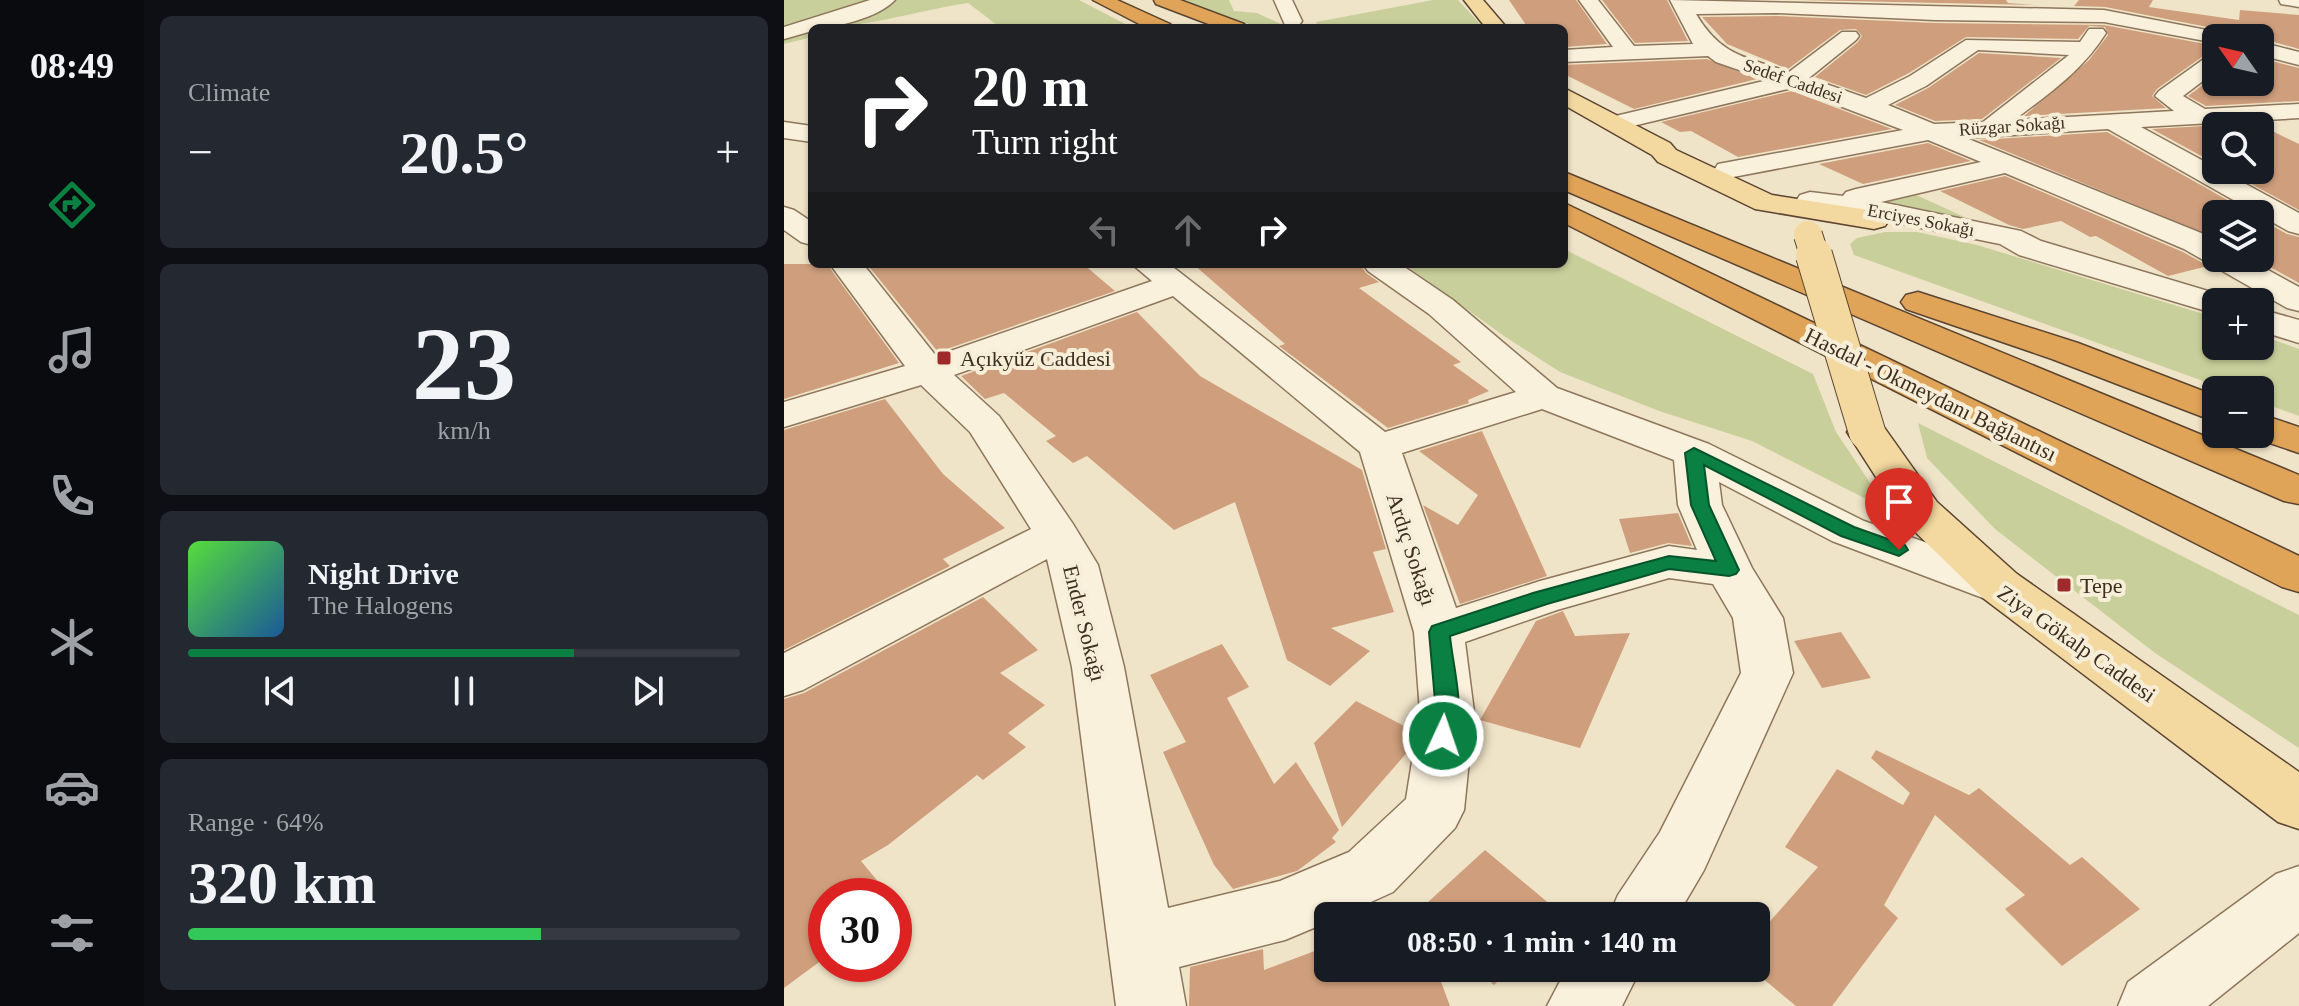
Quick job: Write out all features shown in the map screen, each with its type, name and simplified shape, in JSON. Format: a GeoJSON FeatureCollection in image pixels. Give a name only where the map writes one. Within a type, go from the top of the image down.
{"type":"FeatureCollection","features":[{"type":"Feature","properties":{"kind":"highway"},"geometry":{"type":"LineString","coordinates":[[1102,0],[1154,24]]}},
{"type":"Feature","properties":{"kind":"highway"},"geometry":{"type":"LineString","coordinates":[[1143,0],[1197,24]]}},
{"type":"Feature","properties":{"kind":"highway"},"geometry":{"type":"LineString","coordinates":[[1163,0],[1226,24]]}},
{"type":"Feature","properties":{"kind":"highway"},"geometry":{"type":"LineString","coordinates":[[1568,161],[2202,421]]}},
{"type":"Feature","properties":{"kind":"highway","name":"Hasdal - Okmeydanı Bağlantısı"},"geometry":{"type":"LineString","coordinates":[[1568,182],[2299,491]]}},
{"type":"Feature","properties":{"kind":"highway","name":"Hasdal - Okmeydanı Bağlantısı"},"geometry":{"type":"LineString","coordinates":[[1568,214],[2299,576]]}},
{"type":"Feature","properties":{"kind":"highway"},"geometry":{"type":"LineString","coordinates":[[1918,302],[2065,351],[2202,405]]}},
{"type":"Feature","properties":{"kind":"highway"},"geometry":{"type":"LineString","coordinates":[[2274,431],[2299,441]]}},
{"type":"Feature","properties":{"kind":"highway"},"geometry":{"type":"LineString","coordinates":[[2266,448],[2299,462]]}},
{"type":"Feature","properties":{"kind":"main road"},"geometry":{"type":"LineString","coordinates":[[1473,0],[1494,24]]}},
{"type":"Feature","properties":{"kind":"main road"},"geometry":{"type":"LineString","coordinates":[[1568,97],[1661,149],[1667,156],[1765,203],[1833,225],[1874,220]]}},
{"type":"Feature","properties":{"kind":"main road"},"geometry":{"type":"LineString","coordinates":[[1661,149],[1681,151],[1728,170],[1779,195],[1804,215],[1867,432],[1921,512],[2000,586]]}},
{"type":"Feature","properties":{"kind":"main road","name":"Ziya Gökalp Caddesi"},"geometry":{"type":"LineString","coordinates":[[2000,586],[2299,804]]}},
{"type":"Feature","properties":{"kind":"street"},"geometry":{"type":"LineString","coordinates":[[816,24],[856,13],[886,0]]}},
{"type":"Feature","properties":{"kind":"street"},"geometry":{"type":"LineString","coordinates":[[1283,0],[1292,21]]}},
{"type":"Feature","properties":{"kind":"street"},"geometry":{"type":"LineString","coordinates":[[1588,0],[1627,52]]}},
{"type":"Feature","properties":{"kind":"street"},"geometry":{"type":"LineString","coordinates":[[2037,0],[2202,35]]}},
{"type":"Feature","properties":{"kind":"street"},"geometry":{"type":"LineString","coordinates":[[2288,0],[2299,1]]}},
{"type":"Feature","properties":{"kind":"street"},"geometry":{"type":"LineString","coordinates":[[1686,8],[1790,7],[1935,14],[2104,16]]}},
{"type":"Feature","properties":{"kind":"street","name":"Sedef Caddesi"},"geometry":{"type":"LineString","coordinates":[[1686,8],[1702,41],[1719,39],[1724,57],[1868,106],[2011,163],[2202,246]]}},
{"type":"Feature","properties":{"kind":"street"},"geometry":{"type":"LineString","coordinates":[[1992,126],[2015,105],[2051,85],[2087,49],[2104,16]]}},
{"type":"Feature","properties":{"kind":"street"},"geometry":{"type":"LineString","coordinates":[[784,33],[808,26]]}},
{"type":"Feature","properties":{"kind":"street"},"geometry":{"type":"LineString","coordinates":[[1616,123],[1791,81],[1857,36],[1818,34]]}},
{"type":"Feature","properties":{"kind":"street"},"geometry":{"type":"LineString","coordinates":[[1568,56],[1627,52],[1719,39]]}},
{"type":"Feature","properties":{"kind":"street"},"geometry":{"type":"LineString","coordinates":[[1942,42],[2087,49]]}},
{"type":"Feature","properties":{"kind":"street"},"geometry":{"type":"LineString","coordinates":[[1868,106],[1918,81],[1973,44]]}},
{"type":"Feature","properties":{"kind":"street"},"geometry":{"type":"LineString","coordinates":[[2274,52],[2299,59]]}},
{"type":"Feature","properties":{"kind":"street"},"geometry":{"type":"LineString","coordinates":[[2199,116],[2167,96],[2202,71]]}},
{"type":"Feature","properties":{"kind":"street","name":"Rüzgar Sokağı"},"geometry":{"type":"LineString","coordinates":[[2274,112],[2299,111]]}},
{"type":"Feature","properties":{"kind":"street","name":"Rüzgar Sokağı"},"geometry":{"type":"LineString","coordinates":[[1728,170],[1932,132],[1992,126],[2202,116]]}},
{"type":"Feature","properties":{"kind":"street"},"geometry":{"type":"LineString","coordinates":[[2109,119],[2299,225]]}},
{"type":"Feature","properties":{"kind":"street"},"geometry":{"type":"LineString","coordinates":[[2274,121],[2299,132]]}},
{"type":"Feature","properties":{"kind":"street"},"geometry":{"type":"LineString","coordinates":[[784,130],[808,133]]}},
{"type":"Feature","properties":{"kind":"street"},"geometry":{"type":"LineString","coordinates":[[1804,215],[1849,199],[1915,187],[2011,163]]}},
{"type":"Feature","properties":{"kind":"street","name":"Erciyes Sokağı"},"geometry":{"type":"LineString","coordinates":[[1915,187],[2006,229],[2030,248]]}},
{"type":"Feature","properties":{"kind":"street","name":"Erciyes Sokağı"},"geometry":{"type":"LineString","coordinates":[[1804,215],[1867,208],[2010,237],[2030,248],[2202,300]]}},
{"type":"Feature","properties":{"kind":"street"},"geometry":{"type":"LineString","coordinates":[[784,216],[808,233]]}},
{"type":"Feature","properties":{"kind":"street","name":"Erciyes Sokağı"},"geometry":{"type":"LineString","coordinates":[[1874,220],[2010,248],[2030,248]]}},
{"type":"Feature","properties":{"kind":"street","name":"Ender Sokağı"},"geometry":{"type":"LineString","coordinates":[[849,268],[928,371],[985,425],[1074,565],[1098,667],[1151,1006]]}},
{"type":"Feature","properties":{"kind":"street","name":"Ziya Gökalp Caddesi"},"geometry":{"type":"LineString","coordinates":[[1385,268],[1441,307],[1543,396],[1694,453],[1848,531],[2000,586]]}},
{"type":"Feature","properties":{"kind":"street"},"geometry":{"type":"LineString","coordinates":[[2248,272],[2299,301]]}},
{"type":"Feature","properties":{"kind":"street"},"geometry":{"type":"LineString","coordinates":[[784,415],[928,371],[1162,274],[1379,447],[1543,396]]}},
{"type":"Feature","properties":{"kind":"street"},"geometry":{"type":"LineString","coordinates":[[2274,324],[2299,332]]}},
{"type":"Feature","properties":{"kind":"street","name":"Ardıç Sokağı"},"geometry":{"type":"LineString","coordinates":[[1143,945],[1285,910],[1371,872],[1434,810],[1447,712],[1439,632],[1379,447]]}},
{"type":"Feature","properties":{"kind":"street"},"geometry":{"type":"LineString","coordinates":[[1650,902],[1682,851],[1767,673],[1758,618],[1729,570],[1700,505],[1694,453]]}},
{"type":"Feature","properties":{"kind":"street"},"geometry":{"type":"LineString","coordinates":[[784,676],[1057,534]]}},
{"type":"Feature","properties":{"kind":"street"},"geometry":{"type":"LineString","coordinates":[[1439,632],[1540,598],[1669,562],[1729,570]]}},
{"type":"Feature","properties":{"kind":"street"},"geometry":{"type":"LineString","coordinates":[[2153,1006],[2299,895]]}},
{"type":"Feature","properties":{"kind":"street"},"geometry":{"type":"LineString","coordinates":[[1582,1006],[1598,982]]}},
{"type":"Feature","properties":{"kind":"green space"},"geometry":{"type":"Polygon","coordinates":[[[784,0],[1079,0],[1125,24],[996,24],[968,3],[871,22],[808,24],[808,38],[784,44],[784,0]]]}},
{"type":"Feature","properties":{"kind":"green space"},"geometry":{"type":"Polygon","coordinates":[[[1181,0],[1229,0],[1234,11],[1257,13],[1280,24],[1249,24],[1181,0]]]}},
{"type":"Feature","properties":{"kind":"green space"},"geometry":{"type":"Polygon","coordinates":[[[1433,0],[1458,0],[1480,24],[1317,24],[1433,0]]]}},
{"type":"Feature","properties":{"kind":"green space"},"geometry":{"type":"Polygon","coordinates":[[[1912,193],[2001,234],[1867,207],[1912,193]]]}},
{"type":"Feature","properties":{"kind":"green space"},"geometry":{"type":"Polygon","coordinates":[[[1885,232],[1917,232],[1977,245],[2202,313],[2202,360],[2274,360],[2274,340],[2299,349],[2299,416],[2274,407],[2274,376],[2202,376],[2202,381],[1854,255],[1850,244],[1857,238],[1885,232]]]}},
{"type":"Feature","properties":{"kind":"green space"},"geometry":{"type":"Polygon","coordinates":[[[1568,251],[1813,374],[1836,432],[1883,502],[1880,506],[1752,441],[1659,411],[1560,372],[1410,268],[1568,268],[1568,251]]]}},
{"type":"Feature","properties":{"kind":"green space"},"geometry":{"type":"Polygon","coordinates":[[[1918,423],[2299,615],[2299,748],[2155,653],[1995,529],[1927,458],[1918,423]]]}},
{"type":"Feature","properties":{"kind":"building"},"geometry":{"type":"Polygon","coordinates":[[[1509,0],[1576,0],[1607,44],[1568,47],[1568,24],[1525,24],[1509,0]]]}},
{"type":"Feature","properties":{"kind":"building"},"geometry":{"type":"Polygon","coordinates":[[[1602,0],[1667,0],[1688,41],[1635,43],[1602,0]]]}},
{"type":"Feature","properties":{"kind":"building"},"geometry":{"type":"Polygon","coordinates":[[[1800,0],[2006,0],[2008,3],[2035,5],[1800,0]]]}},
{"type":"Feature","properties":{"kind":"building"},"geometry":{"type":"Polygon","coordinates":[[[2079,0],[2153,0],[2149,7],[2239,20],[2240,10],[2299,15],[2299,49],[2274,42],[2274,24],[2202,26],[2105,7],[2074,6],[2079,0]]]}},
{"type":"Feature","properties":{"kind":"building"},"geometry":{"type":"Polygon","coordinates":[[[1777,16],[1935,23],[2104,25],[2202,43],[2202,57],[2157,89],[2152,96],[2166,108],[2024,116],[2089,60],[2108,35],[2105,27],[2089,26],[2078,39],[1966,37],[1909,73],[1866,95],[1815,77],[1858,42],[1862,36],[1856,29],[1840,30],[1788,69],[1727,44],[1702,17],[1777,16]]]}},
{"type":"Feature","properties":{"kind":"building"},"geometry":{"type":"Polygon","coordinates":[[[1979,53],[2061,58],[1982,119],[1935,121],[1895,105],[1928,88],[1979,53]]]}},
{"type":"Feature","properties":{"kind":"building"},"geometry":{"type":"Polygon","coordinates":[[[1707,59],[1757,79],[1634,109],[1568,76],[1568,65],[1707,59]]]}},
{"type":"Feature","properties":{"kind":"building"},"geometry":{"type":"Polygon","coordinates":[[[2274,62],[2299,68],[2299,101],[2206,106],[2188,96],[2202,86],[2202,96],[2274,96],[2274,62]]]}},
{"type":"Feature","properties":{"kind":"building"},"geometry":{"type":"Polygon","coordinates":[[[1792,91],[1892,129],[1738,157],[1691,131],[1680,132],[1661,122],[1792,91]]]}},
{"type":"Feature","properties":{"kind":"building"},"geometry":{"type":"Polygon","coordinates":[[[2202,126],[2202,156],[2152,129],[2202,126]]]}},
{"type":"Feature","properties":{"kind":"building"},"geometry":{"type":"Polygon","coordinates":[[[2107,132],[2227,200],[2202,200],[2202,232],[1979,140],[2107,132]]]}},
{"type":"Feature","properties":{"kind":"building"},"geometry":{"type":"Polygon","coordinates":[[[2274,132],[2299,144],[2299,210],[2252,184],[2274,184],[2274,132]]]}},
{"type":"Feature","properties":{"kind":"building"},"geometry":{"type":"Polygon","coordinates":[[[1928,143],[1971,161],[1863,184],[1819,164],[1928,143]]]}},
{"type":"Feature","properties":{"kind":"building"},"geometry":{"type":"Polygon","coordinates":[[[2005,176],[2183,252],[2202,263],[2202,268],[2168,276],[2096,236],[2090,237],[2061,221],[2023,229],[1940,191],[2005,176]]]}},
{"type":"Feature","properties":{"kind":"building"},"geometry":{"type":"Polygon","coordinates":[[[2274,227],[2299,237],[2299,283],[2274,269],[2274,227]]]}},
{"type":"Feature","properties":{"kind":"building"},"geometry":{"type":"Polygon","coordinates":[[[784,264],[830,268],[899,363],[784,399],[784,264]]]}},
{"type":"Feature","properties":{"kind":"building"},"geometry":{"type":"Polygon","coordinates":[[[870,268],[1088,268],[1115,291],[938,352],[870,268]]]}},
{"type":"Feature","properties":{"kind":"building"},"geometry":{"type":"Polygon","coordinates":[[[1198,268],[1363,268],[1379,282],[1359,288],[1461,362],[1453,365],[1489,391],[1468,400],[1469,403],[1388,428],[1279,346],[1285,344],[1198,268]]]}},
{"type":"Feature","properties":{"kind":"building"},"geometry":{"type":"Polygon","coordinates":[[[1137,312],[1200,376],[1362,470],[1386,549],[1373,552],[1394,612],[1331,628],[1370,651],[1330,686],[1287,660],[1235,502],[1174,530],[1087,456],[1073,463],[1046,441],[1056,436],[1004,393],[985,399],[961,376],[1137,312]]]}},
{"type":"Feature","properties":{"kind":"building"},"geometry":{"type":"Polygon","coordinates":[[[885,399],[943,474],[1005,528],[943,559],[950,566],[784,650],[784,430],[885,399]]]}},
{"type":"Feature","properties":{"kind":"building"},"geometry":{"type":"Polygon","coordinates":[[[1482,431],[1547,576],[1460,604],[1423,505],[1458,525],[1478,495],[1419,451],[1482,431]]]}},
{"type":"Feature","properties":{"kind":"building"},"geometry":{"type":"Polygon","coordinates":[[[1678,513],[1692,546],[1668,543],[1630,553],[1619,519],[1678,513]]]}},
{"type":"Feature","properties":{"kind":"building"},"geometry":{"type":"Polygon","coordinates":[[[983,597],[1038,650],[1000,673],[1045,705],[1008,733],[1026,747],[983,780],[977,775],[888,845],[861,861],[875,878],[808,878],[808,970],[784,988],[784,699],[804,693],[983,597]]]}},
{"type":"Feature","properties":{"kind":"building"},"geometry":{"type":"Polygon","coordinates":[[[1563,611],[1575,636],[1630,633],[1580,748],[1480,720],[1536,621],[1563,611]]]}},
{"type":"Feature","properties":{"kind":"building"},"geometry":{"type":"Polygon","coordinates":[[[1841,632],[1871,678],[1822,688],[1794,641],[1841,632]]]}},
{"type":"Feature","properties":{"kind":"building"},"geometry":{"type":"Polygon","coordinates":[[[1222,644],[1249,687],[1227,698],[1274,784],[1296,762],[1339,830],[1332,838],[1336,842],[1297,871],[1233,889],[1214,865],[1163,752],[1186,742],[1150,675],[1222,644]]]}},
{"type":"Feature","properties":{"kind":"building"},"geometry":{"type":"Polygon","coordinates":[[[1356,701],[1414,731],[1411,748],[1342,827],[1314,743],[1356,701]]]}},
{"type":"Feature","properties":{"kind":"building"},"geometry":{"type":"Polygon","coordinates":[[[1876,750],[1969,795],[1979,788],[2070,865],[2082,857],[2140,909],[2062,966],[2005,909],[2025,895],[1935,815],[1884,905],[1898,918],[1832,1006],[1796,1006],[1767,982],[1770,982],[1770,921],[1818,867],[1785,847],[1837,769],[1903,805],[1910,793],[1871,758],[1876,750]]]}},
{"type":"Feature","properties":{"kind":"building"},"geometry":{"type":"Polygon","coordinates":[[[1485,850],[1547,902],[1428,902],[1485,850]]]}},
{"type":"Feature","properties":{"kind":"building"},"geometry":{"type":"Polygon","coordinates":[[[1263,949],[1264,970],[1314,951],[1314,982],[1441,982],[1450,1006],[1189,1006],[1190,967],[1263,949]]]}},
{"type":"Feature","properties":{"kind":"place","name":"Açıkyüz Caddesi"},"geometry":{"type":"Point","coordinates":[944,358]}},
{"type":"Feature","properties":{"kind":"place","name":"Tepe"},"geometry":{"type":"Point","coordinates":[2064,585]}},
{"type":"Feature","properties":{"kind":"route"},"geometry":{"type":"LineString","coordinates":[[1443,736],[1447,712],[1439,632],[1540,598],[1669,562],[1729,570],[1700,505],[1694,453],[1848,531],[1899,550]]}}]}
